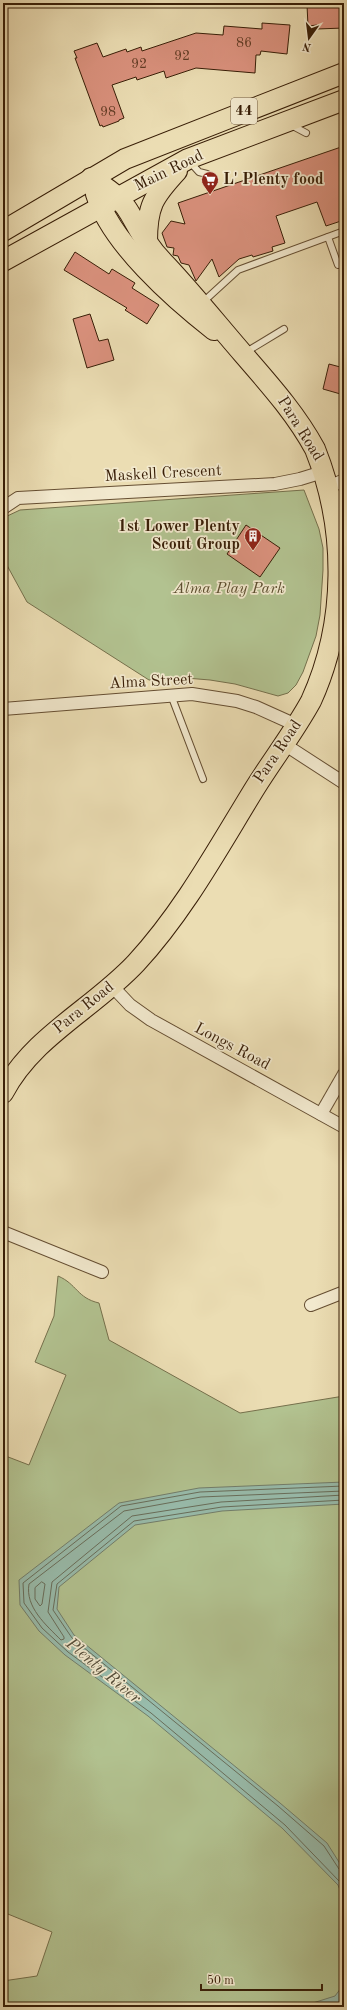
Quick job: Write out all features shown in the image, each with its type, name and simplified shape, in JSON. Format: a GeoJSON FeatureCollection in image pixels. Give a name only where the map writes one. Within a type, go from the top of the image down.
{"type":"FeatureCollection","features":[{"type":"Feature","properties":{"kind":"main road","name":"Main Road"},"geometry":{"type":"LineString","coordinates":[[3,231],[125,159],[172,139],[344,73]]}},
{"type":"Feature","properties":{"kind":"main road","name":"Main Road"},"geometry":{"type":"LineString","coordinates":[[3,261],[188,159],[284,121],[344,100]]}},
{"type":"Feature","properties":{"kind":"main road"},"geometry":{"type":"LineString","coordinates":[[147,242],[149,210],[154,198],[159,190],[188,159]]}},
{"type":"Feature","properties":{"kind":"main road","name":"Para Road"},"geometry":{"type":"LineString","coordinates":[[91,178],[117,197],[147,242],[197,308]]}},
{"type":"Feature","properties":{"kind":"main road","name":"Para Road"},"geometry":{"type":"LineString","coordinates":[[3,1093],[12,1078],[37,1047],[112,986],[135,963],[176,913],[310,702],[327,667],[342,612],[343,548],[334,479],[297,420],[267,381],[243,354],[197,308],[140,262],[113,230],[100,207],[91,178]]}},
{"type":"Feature","properties":{"kind":"street","name":"Maskell Crescent"},"geometry":{"type":"LineString","coordinates":[[3,508],[18,498],[275,484],[300,479],[334,479]]}},
{"type":"Feature","properties":{"kind":"street","name":"Alma Street"},"geometry":{"type":"LineString","coordinates":[[3,709],[171,694],[192,694],[216,696],[238,701],[256,707],[296,725]]}},
{"type":"Feature","properties":{"kind":"street"},"geometry":{"type":"LineString","coordinates":[[284,744],[344,782]]}},
{"type":"Feature","properties":{"kind":"street","name":"Longs Road"},"geometry":{"type":"LineString","coordinates":[[112,986],[130,1005],[151,1020],[344,1127]]}},
{"type":"Feature","properties":{"kind":"street"},"geometry":{"type":"LineString","coordinates":[[320,1114],[344,1074]]}},
{"type":"Feature","properties":{"kind":"street"},"geometry":{"type":"LineString","coordinates":[[3,1232],[102,1272]]}},
{"type":"Feature","properties":{"kind":"street"},"geometry":{"type":"LineString","coordinates":[[311,1305],[344,1292]]}},
{"type":"Feature","properties":{"kind":"lane"},"geometry":{"type":"LineString","coordinates":[[284,121],[306,133]]}},
{"type":"Feature","properties":{"kind":"lane"},"geometry":{"type":"LineString","coordinates":[[188,159],[199,172],[207,174]]}},
{"type":"Feature","properties":{"kind":"lane"},"geometry":{"type":"LineString","coordinates":[[197,308],[238,270],[342,232]]}},
{"type":"Feature","properties":{"kind":"lane"},"geometry":{"type":"LineString","coordinates":[[328,237],[338,265]]}},
{"type":"Feature","properties":{"kind":"lane"},"geometry":{"type":"LineString","coordinates":[[243,354],[284,329]]}},
{"type":"Feature","properties":{"kind":"lane"},"geometry":{"type":"LineString","coordinates":[[171,694],[203,779]]}},
{"type":"Feature","properties":{"kind":"green space","name":"Alma Play Park"},"geometry":{"type":"Polygon","coordinates":[[[304,490],[319,529],[323,548],[320,615],[316,636],[303,672],[296,685],[288,693],[278,696],[235,684],[210,680],[186,678],[149,680],[27,602],[3,558],[3,518],[20,510],[304,490]]]}},
{"type":"Feature","properties":{"kind":"green space"},"geometry":{"type":"Polygon","coordinates":[[[58,1276],[64,1279],[86,1298],[99,1303],[109,1340],[240,1413],[344,1396],[344,2007],[3,2007],[3,1981],[37,1976],[52,1932],[3,1912],[3,1455],[29,1465],[66,1375],[35,1362],[54,1316],[58,1276]]]}},
{"type":"Feature","properties":{"kind":"water","name":"Plenty River"},"geometry":{"type":"Polygon","coordinates":[[[344,1482],[344,1504],[222,1511],[135,1525],[59,1587],[57,1609],[74,1635],[327,1843],[344,1870],[344,1900],[338,1885],[282,1828],[148,1716],[65,1655],[39,1631],[20,1605],[19,1580],[119,1503],[199,1488],[344,1482]]]}},
{"type":"Feature","properties":{"kind":"water"},"geometry":{"type":"Polygon","coordinates":[[[344,1984],[344,2007],[300,2007],[335,1996],[344,1984]]]}},
{"type":"Feature","properties":{"kind":"building"},"geometry":{"type":"Polygon","coordinates":[[[320,3],[344,3],[344,28],[317,29],[317,25],[308,26],[307,5],[320,5],[320,3]]]}},
{"type":"Feature","properties":{"kind":"building"},"geometry":{"type":"Polygon","coordinates":[[[262,23],[290,25],[287,54],[261,51],[260,55],[256,55],[255,73],[196,68],[166,78],[164,71],[137,80],[136,77],[112,85],[124,118],[103,127],[102,125],[100,126],[75,58],[77,58],[74,51],[97,43],[103,57],[126,49],[127,52],[141,47],[142,51],[196,33],[223,35],[224,26],[262,29],[262,23]]]}},
{"type":"Feature","properties":{"kind":"building"},"geometry":{"type":"Polygon","coordinates":[[[344,146],[344,220],[326,226],[317,202],[276,216],[285,243],[272,247],[273,251],[253,257],[252,255],[239,259],[219,277],[212,259],[196,281],[189,265],[181,263],[178,256],[173,255],[174,248],[167,247],[162,233],[171,221],[185,224],[178,203],[344,146]]]}},
{"type":"Feature","properties":{"kind":"building"},"geometry":{"type":"Polygon","coordinates":[[[75,252],[109,274],[112,269],[135,283],[132,288],[159,305],[147,324],[125,310],[127,308],[64,270],[75,252]]]}},
{"type":"Feature","properties":{"kind":"building"},"geometry":{"type":"Polygon","coordinates":[[[90,314],[99,341],[108,339],[114,360],[87,368],[73,319],[90,314]]]}},
{"type":"Feature","properties":{"kind":"building"},"geometry":{"type":"Polygon","coordinates":[[[329,364],[344,368],[344,395],[323,389],[329,364]]]}},
{"type":"Feature","properties":{"kind":"building","name":"1st Lower Plenty Scout Group"},"geometry":{"type":"Polygon","coordinates":[[[246,525],[280,548],[260,577],[227,554],[246,525]]]}},
{"type":"Feature","properties":{"kind":"place","name":"L' Plenty food"},"geometry":{"type":"Point","coordinates":[210,195]}},
{"type":"Feature","properties":{"kind":"place","name":"1st Lower Plenty Scout Group"},"geometry":{"type":"Point","coordinates":[253,551]}}]}
